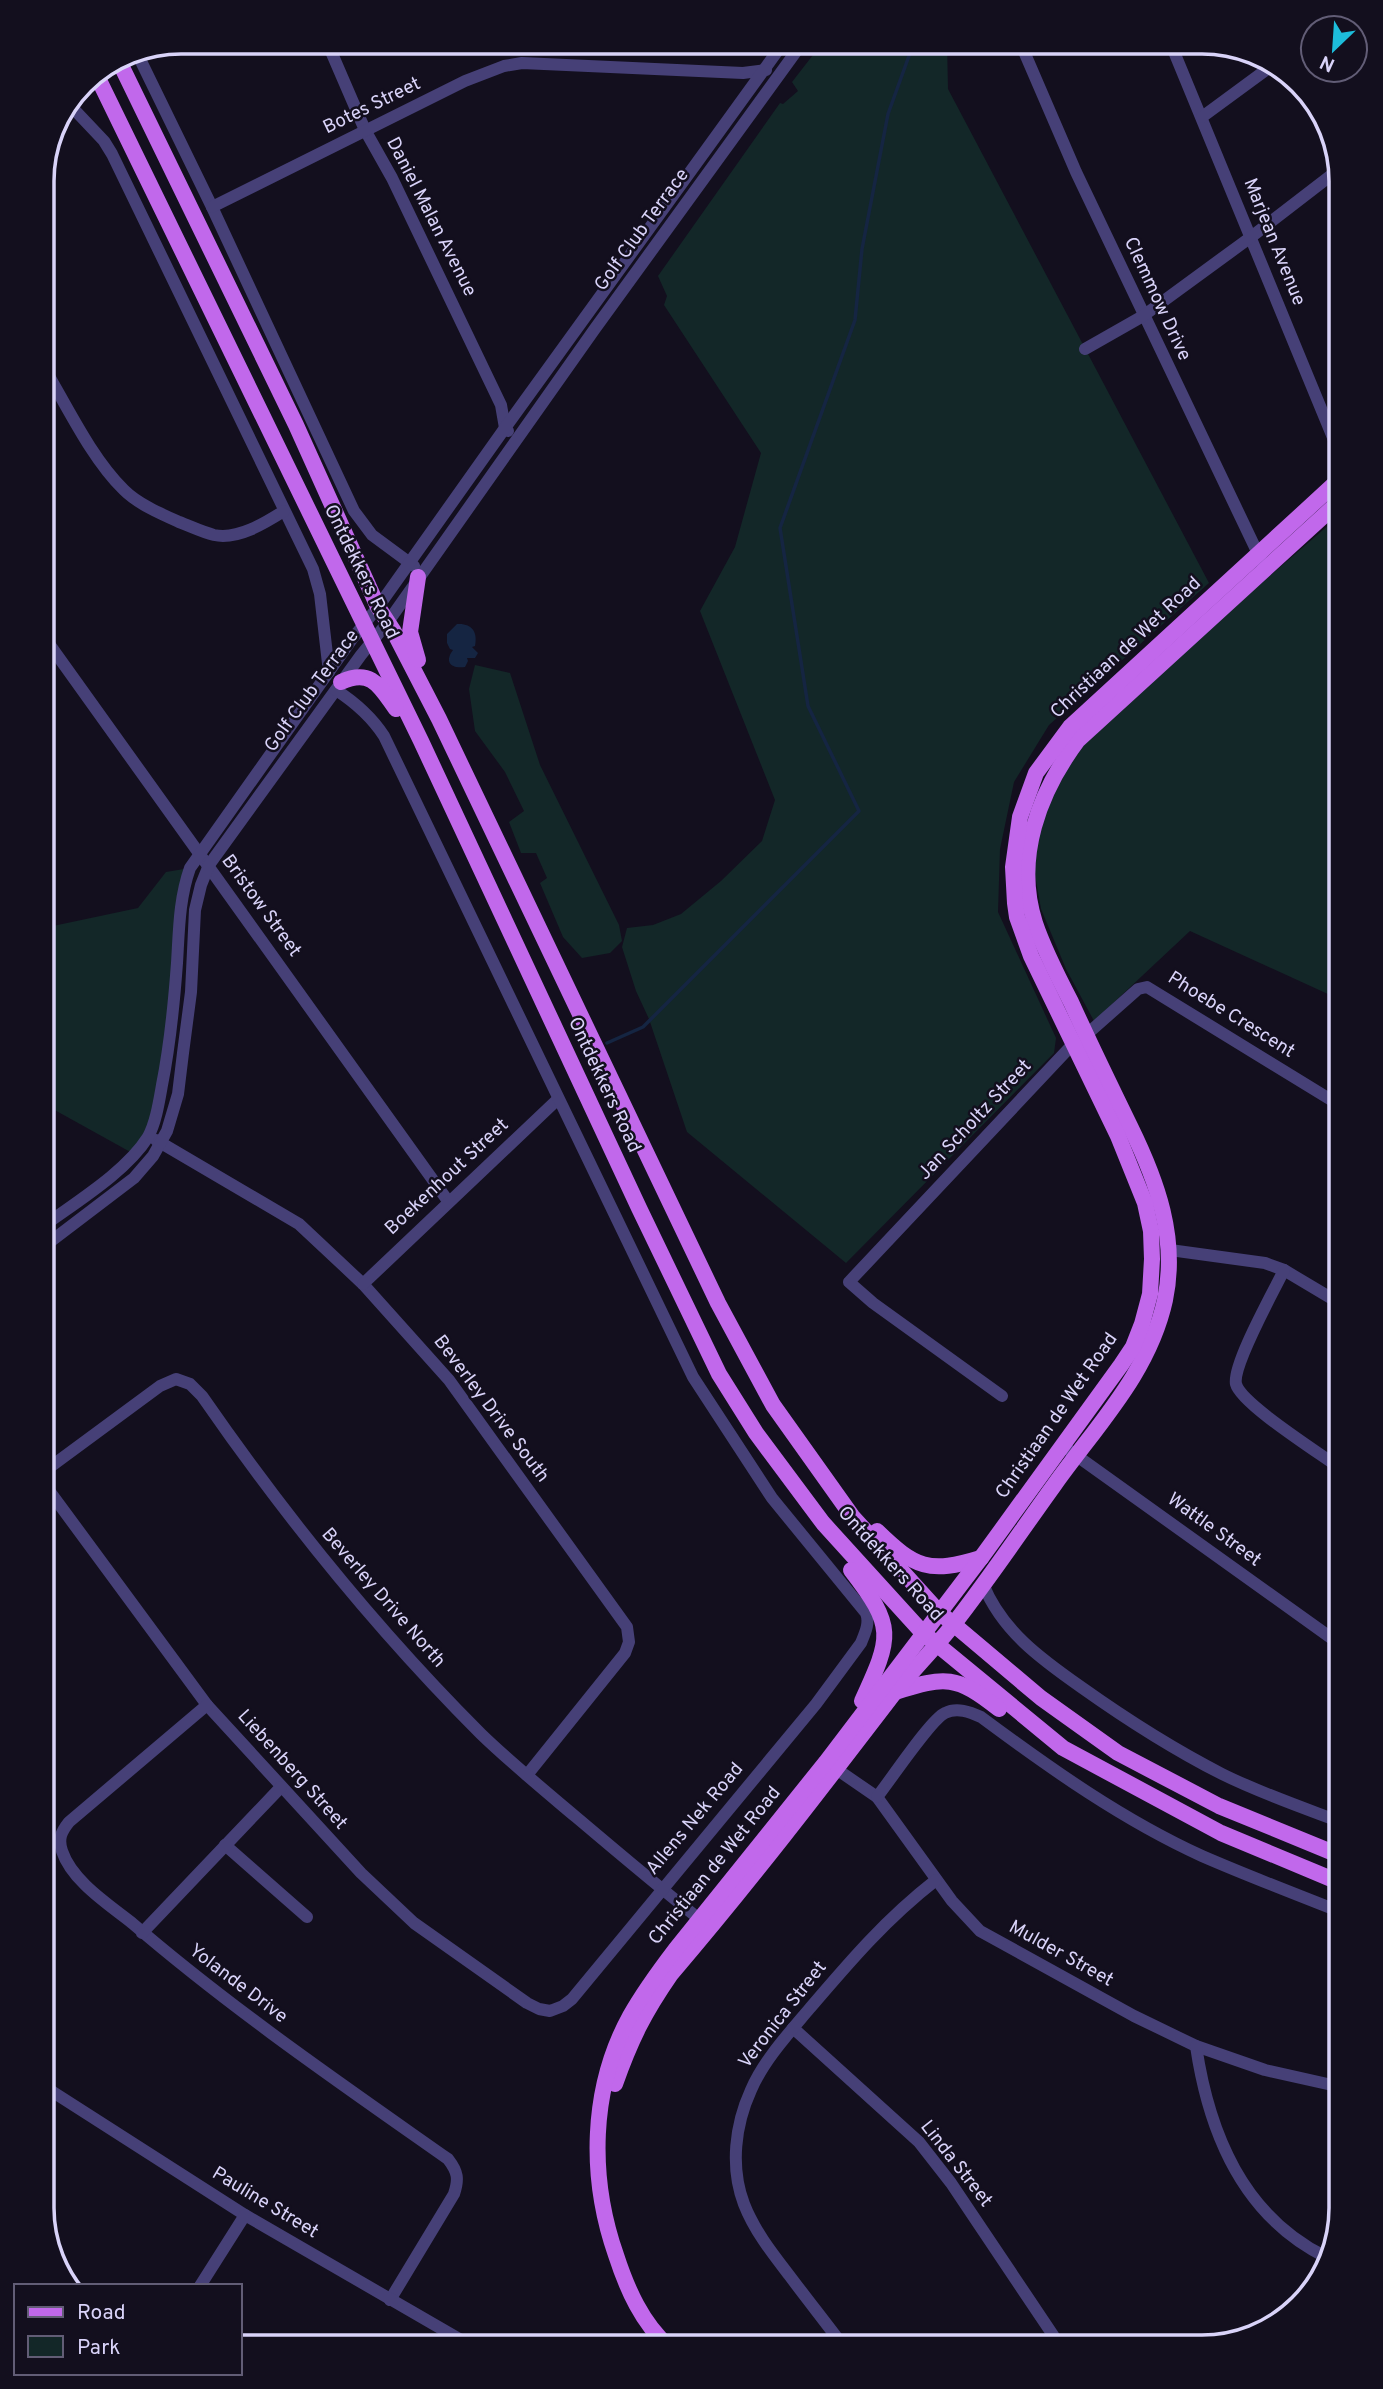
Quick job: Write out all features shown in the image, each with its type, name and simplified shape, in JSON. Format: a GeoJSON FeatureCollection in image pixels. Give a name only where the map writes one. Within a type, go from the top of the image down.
{"type":"FeatureCollection","features":[{"type":"Feature","properties":{"kind":"main road","name":"Ontdekkers Road"},"geometry":{"type":"LineString","coordinates":[[123,69],[296,425],[378,607],[439,719],[718,1304],[774,1405],[836,1495],[889,1559],[953,1625],[1041,1698],[1118,1753],[1219,1806],[1329,1851]]}},
{"type":"Feature","properties":{"kind":"main road","name":"Ontdekkers Road"},"geometry":{"type":"LineString","coordinates":[[101,84],[421,741],[713,1362],[756,1433],[823,1523],[922,1632],[1063,1748],[1221,1833],[1329,1878]]}},
{"type":"Feature","properties":{"kind":"main road","name":"Christiaan de Wet Road"},"geometry":{"type":"LineString","coordinates":[[1262,562],[1329,491]]}},
{"type":"Feature","properties":{"kind":"main road","name":"Christiaan de Wet Road"},"geometry":{"type":"LineString","coordinates":[[831,1766],[850,1728],[922,1632],[1070,1450],[1128,1388],[1153,1342],[1166,1294],[1170,1250],[1164,1210],[1154,1180],[1080,1040],[1031,956],[1017,917],[1013,867],[1017,832],[1036,774],[1070,727],[1262,562],[1329,509]]}},
{"type":"Feature","properties":{"kind":"main road"},"geometry":{"type":"LineString","coordinates":[[420,574],[410,632],[439,719]]}},
{"type":"Feature","properties":{"kind":"main road"},"geometry":{"type":"LineString","coordinates":[[336,681],[366,677],[375,682],[421,741]]}},
{"type":"Feature","properties":{"kind":"main road","name":"Christiaan de Wet Road"},"geometry":{"type":"LineString","coordinates":[[664,2334],[626,2264],[610,2204],[606,2133],[613,2087],[630,2039],[647,2008],[705,1923],[831,1766],[953,1625],[983,1584],[1133,1347],[1142,1324],[1150,1294],[1152,1259],[1151,1231],[1145,1203],[1080,1040]]}},
{"type":"Feature","properties":{"kind":"main road"},"geometry":{"type":"LineString","coordinates":[[756,1433],[777,1473],[869,1593],[884,1618],[883,1647],[877,1667],[850,1728]]}},
{"type":"Feature","properties":{"kind":"main road"},"geometry":{"type":"LineString","coordinates":[[836,1495],[912,1562],[924,1566],[946,1566],[981,1558]]}},
{"type":"Feature","properties":{"kind":"main road"},"geometry":{"type":"LineString","coordinates":[[895,1692],[934,1680],[957,1683],[979,1694],[1023,1729],[1063,1748]]}},
{"type":"Feature","properties":{"kind":"street","name":"Daniel Malan Avenue"},"geometry":{"type":"LineString","coordinates":[[333,55],[365,130],[392,178],[508,413],[524,428]]}},
{"type":"Feature","properties":{"kind":"street","name":"Golf Club Terrace"},"geometry":{"type":"LineString","coordinates":[[508,413],[775,55]]}},
{"type":"Feature","properties":{"kind":"street","name":"Golf Club Terrace"},"geometry":{"type":"LineString","coordinates":[[54,1218],[114,1173],[149,1135],[158,1109],[165,1068],[183,889],[190,868],[336,681],[388,622],[524,428],[794,55]]}},
{"type":"Feature","properties":{"kind":"street","name":"Clemmow Drive"},"geometry":{"type":"LineString","coordinates":[[1026,55],[1143,316],[1262,562]]}},
{"type":"Feature","properties":{"kind":"street","name":"Marjean Avenue"},"geometry":{"type":"LineString","coordinates":[[1176,55],[1329,428]]}},
{"type":"Feature","properties":{"kind":"street","name":"Ontdekkers Road"},"geometry":{"type":"LineString","coordinates":[[141,61],[354,511],[372,535],[420,574]]}},
{"type":"Feature","properties":{"kind":"street","name":"Botes Street"},"geometry":{"type":"LineString","coordinates":[[212,207],[465,81],[504,66],[543,62],[743,73],[765,69]]}},
{"type":"Feature","properties":{"kind":"street"},"geometry":{"type":"LineString","coordinates":[[765,69],[777,78]]}},
{"type":"Feature","properties":{"kind":"street"},"geometry":{"type":"LineString","coordinates":[[1202,117],[1264,71]]}},
{"type":"Feature","properties":{"kind":"street"},"geometry":{"type":"LineString","coordinates":[[76,111],[104,141],[112,154],[313,569],[336,681],[384,736],[558,1099]]}},
{"type":"Feature","properties":{"kind":"street"},"geometry":{"type":"LineString","coordinates":[[1085,349],[1143,316],[1329,177]]}},
{"type":"Feature","properties":{"kind":"street"},"geometry":{"type":"LineString","coordinates":[[55,385],[106,470],[125,491],[145,505],[174,520],[216,536],[236,533],[262,524],[284,512]]}},
{"type":"Feature","properties":{"kind":"street","name":"Daniel Malan Avenue"},"geometry":{"type":"LineString","coordinates":[[508,413],[505,428],[515,441]]}},
{"type":"Feature","properties":{"kind":"street","name":"Golf Club Terrace"},"geometry":{"type":"LineString","coordinates":[[54,1239],[134,1178],[146,1167],[161,1143],[178,1094],[191,992],[195,909],[209,865],[336,681],[364,626],[505,428]]}},
{"type":"Feature","properties":{"kind":"street","name":"Bristow Street"},"geometry":{"type":"LineString","coordinates":[[55,652],[448,1201]]}},
{"type":"Feature","properties":{"kind":"street","name":"Phoebe Crescent"},"geometry":{"type":"LineString","coordinates":[[1135,992],[1142,987],[1150,988],[1329,1099]]}},
{"type":"Feature","properties":{"kind":"street","name":"Jan Scholtz Street"},"geometry":{"type":"LineString","coordinates":[[1002,1396],[873,1303],[849,1282],[1080,1040],[1135,992]]}},
{"type":"Feature","properties":{"kind":"street","name":"Boekenhout Street"},"geometry":{"type":"LineString","coordinates":[[362,1284],[558,1099]]}},
{"type":"Feature","properties":{"kind":"street","name":"Allens Nek Road"},"geometry":{"type":"LineString","coordinates":[[558,1099],[692,1377],[772,1498],[866,1612],[868,1618],[866,1632],[816,1704],[572,1999]]}},
{"type":"Feature","properties":{"kind":"street","name":"Beverley Drive South"},"geometry":{"type":"LineString","coordinates":[[149,1135],[299,1224],[362,1284],[449,1380],[627,1627],[629,1642],[625,1653],[527,1775]]}},
{"type":"Feature","properties":{"kind":"street"},"geometry":{"type":"LineString","coordinates":[[1170,1250],[1254,1261],[1284,1270],[1329,1297]]}},
{"type":"Feature","properties":{"kind":"street"},"geometry":{"type":"LineString","coordinates":[[1284,1270],[1240,1360],[1235,1382],[1239,1391],[1258,1409],[1329,1460]]}},
{"type":"Feature","properties":{"kind":"street","name":"Beverley Drive North"},"geometry":{"type":"LineString","coordinates":[[54,1464],[160,1385],[176,1379],[190,1384],[307,1541],[383,1630],[483,1736],[705,1923]]}},
{"type":"Feature","properties":{"kind":"street","name":"Wattle Street"},"geometry":{"type":"LineString","coordinates":[[1070,1450],[1329,1637]]}},
{"type":"Feature","properties":{"kind":"street","name":"Liebenberg Street"},"geometry":{"type":"LineString","coordinates":[[54,1498],[207,1705],[361,1873],[414,1923],[527,2003],[550,2011],[572,1999]]}},
{"type":"Feature","properties":{"kind":"street"},"geometry":{"type":"LineString","coordinates":[[983,1584],[989,1600],[1018,1638],[1125,1718],[1223,1774],[1329,1817]]}},
{"type":"Feature","properties":{"kind":"street","name":"Yolande Drive"},"geometry":{"type":"LineString","coordinates":[[207,1705],[69,1822],[61,1833],[62,1853],[82,1881],[245,2015],[448,2159],[457,2172],[458,2183],[454,2194],[390,2300]]}},
{"type":"Feature","properties":{"kind":"street"},"geometry":{"type":"LineString","coordinates":[[877,1797],[936,1719],[954,1710],[968,1711],[981,1717],[1080,1788],[1140,1824],[1202,1856],[1329,1907]]}},
{"type":"Feature","properties":{"kind":"street","name":"Mulder Street"},"geometry":{"type":"LineString","coordinates":[[831,1766],[877,1797],[936,1880],[981,1931],[1134,2016],[1196,2046],[1265,2070],[1329,2084]]}},
{"type":"Feature","properties":{"kind":"street"},"geometry":{"type":"LineString","coordinates":[[142,1933],[281,1787]]}},
{"type":"Feature","properties":{"kind":"street"},"geometry":{"type":"LineString","coordinates":[[225,1845],[307,1917]]}},
{"type":"Feature","properties":{"kind":"street","name":"Veronica Street"},"geometry":{"type":"LineString","coordinates":[[835,2335],[751,2221],[738,2182],[738,2134],[747,2100],[765,2065],[793,2028],[875,1933],[936,1880]]}},
{"type":"Feature","properties":{"kind":"street","name":"Linda Street"},"geometry":{"type":"LineString","coordinates":[[793,2028],[919,2142],[951,2183],[1053,2335]]}},
{"type":"Feature","properties":{"kind":"street"},"geometry":{"type":"LineString","coordinates":[[1196,2046],[1208,2099],[1228,2158],[1241,2182],[1256,2203],[1277,2224],[1320,2254]]}},
{"type":"Feature","properties":{"kind":"street","name":"Pauline Street"},"geometry":{"type":"LineString","coordinates":[[54,2093],[245,2215],[450,2334]]}},
{"type":"Feature","properties":{"kind":"street"},"geometry":{"type":"LineString","coordinates":[[201,2284],[245,2215]]}},
{"type":"Feature","properties":{"kind":"green space"},"geometry":{"type":"Polygon","coordinates":[[[813,55],[947,55],[948,89],[1209,583],[1049,725],[1014,782],[1000,849],[998,912],[1056,1038],[1054,1053],[846,1263],[687,1132],[622,947],[627,928],[653,925],[681,914],[721,881],[762,841],[775,800],[700,611],[735,547],[761,453],[664,305],[667,296],[658,276],[780,103],[783,104],[798,91],[792,82],[813,55]]]}},
{"type":"Feature","properties":{"kind":"green space"},"geometry":{"type":"Polygon","coordinates":[[[1329,525],[1329,995],[1190,931],[1094,1021],[1066,969],[1041,909],[1034,869],[1037,829],[1056,782],[1101,722],[1329,525]]]}},
{"type":"Feature","properties":{"kind":"green space"},"geometry":{"type":"Polygon","coordinates":[[[475,665],[510,673],[540,765],[619,925],[622,941],[610,953],[582,958],[563,937],[540,883],[547,878],[536,853],[521,853],[509,822],[524,811],[505,772],[475,731],[469,689],[475,665]]]}},
{"type":"Feature","properties":{"kind":"green space"},"geometry":{"type":"Polygon","coordinates":[[[190,868],[157,1109],[134,1154],[55,1110],[55,926],[138,908],[166,872],[190,868]]]}},
{"type":"Feature","properties":{"kind":"water"},"geometry":{"type":"Polygon","coordinates":[[[457,624],[473,629],[476,637],[475,646],[472,647],[478,653],[475,658],[467,658],[465,667],[453,666],[449,661],[453,650],[447,643],[447,634],[457,624]]]}},
{"type":"Feature","properties":{"kind":"waterway"},"geometry":{"type":"LineString","coordinates":[[607,1043],[643,1027],[859,811],[808,706],[780,528],[855,320],[862,249],[888,114],[909,55]]}}]}
